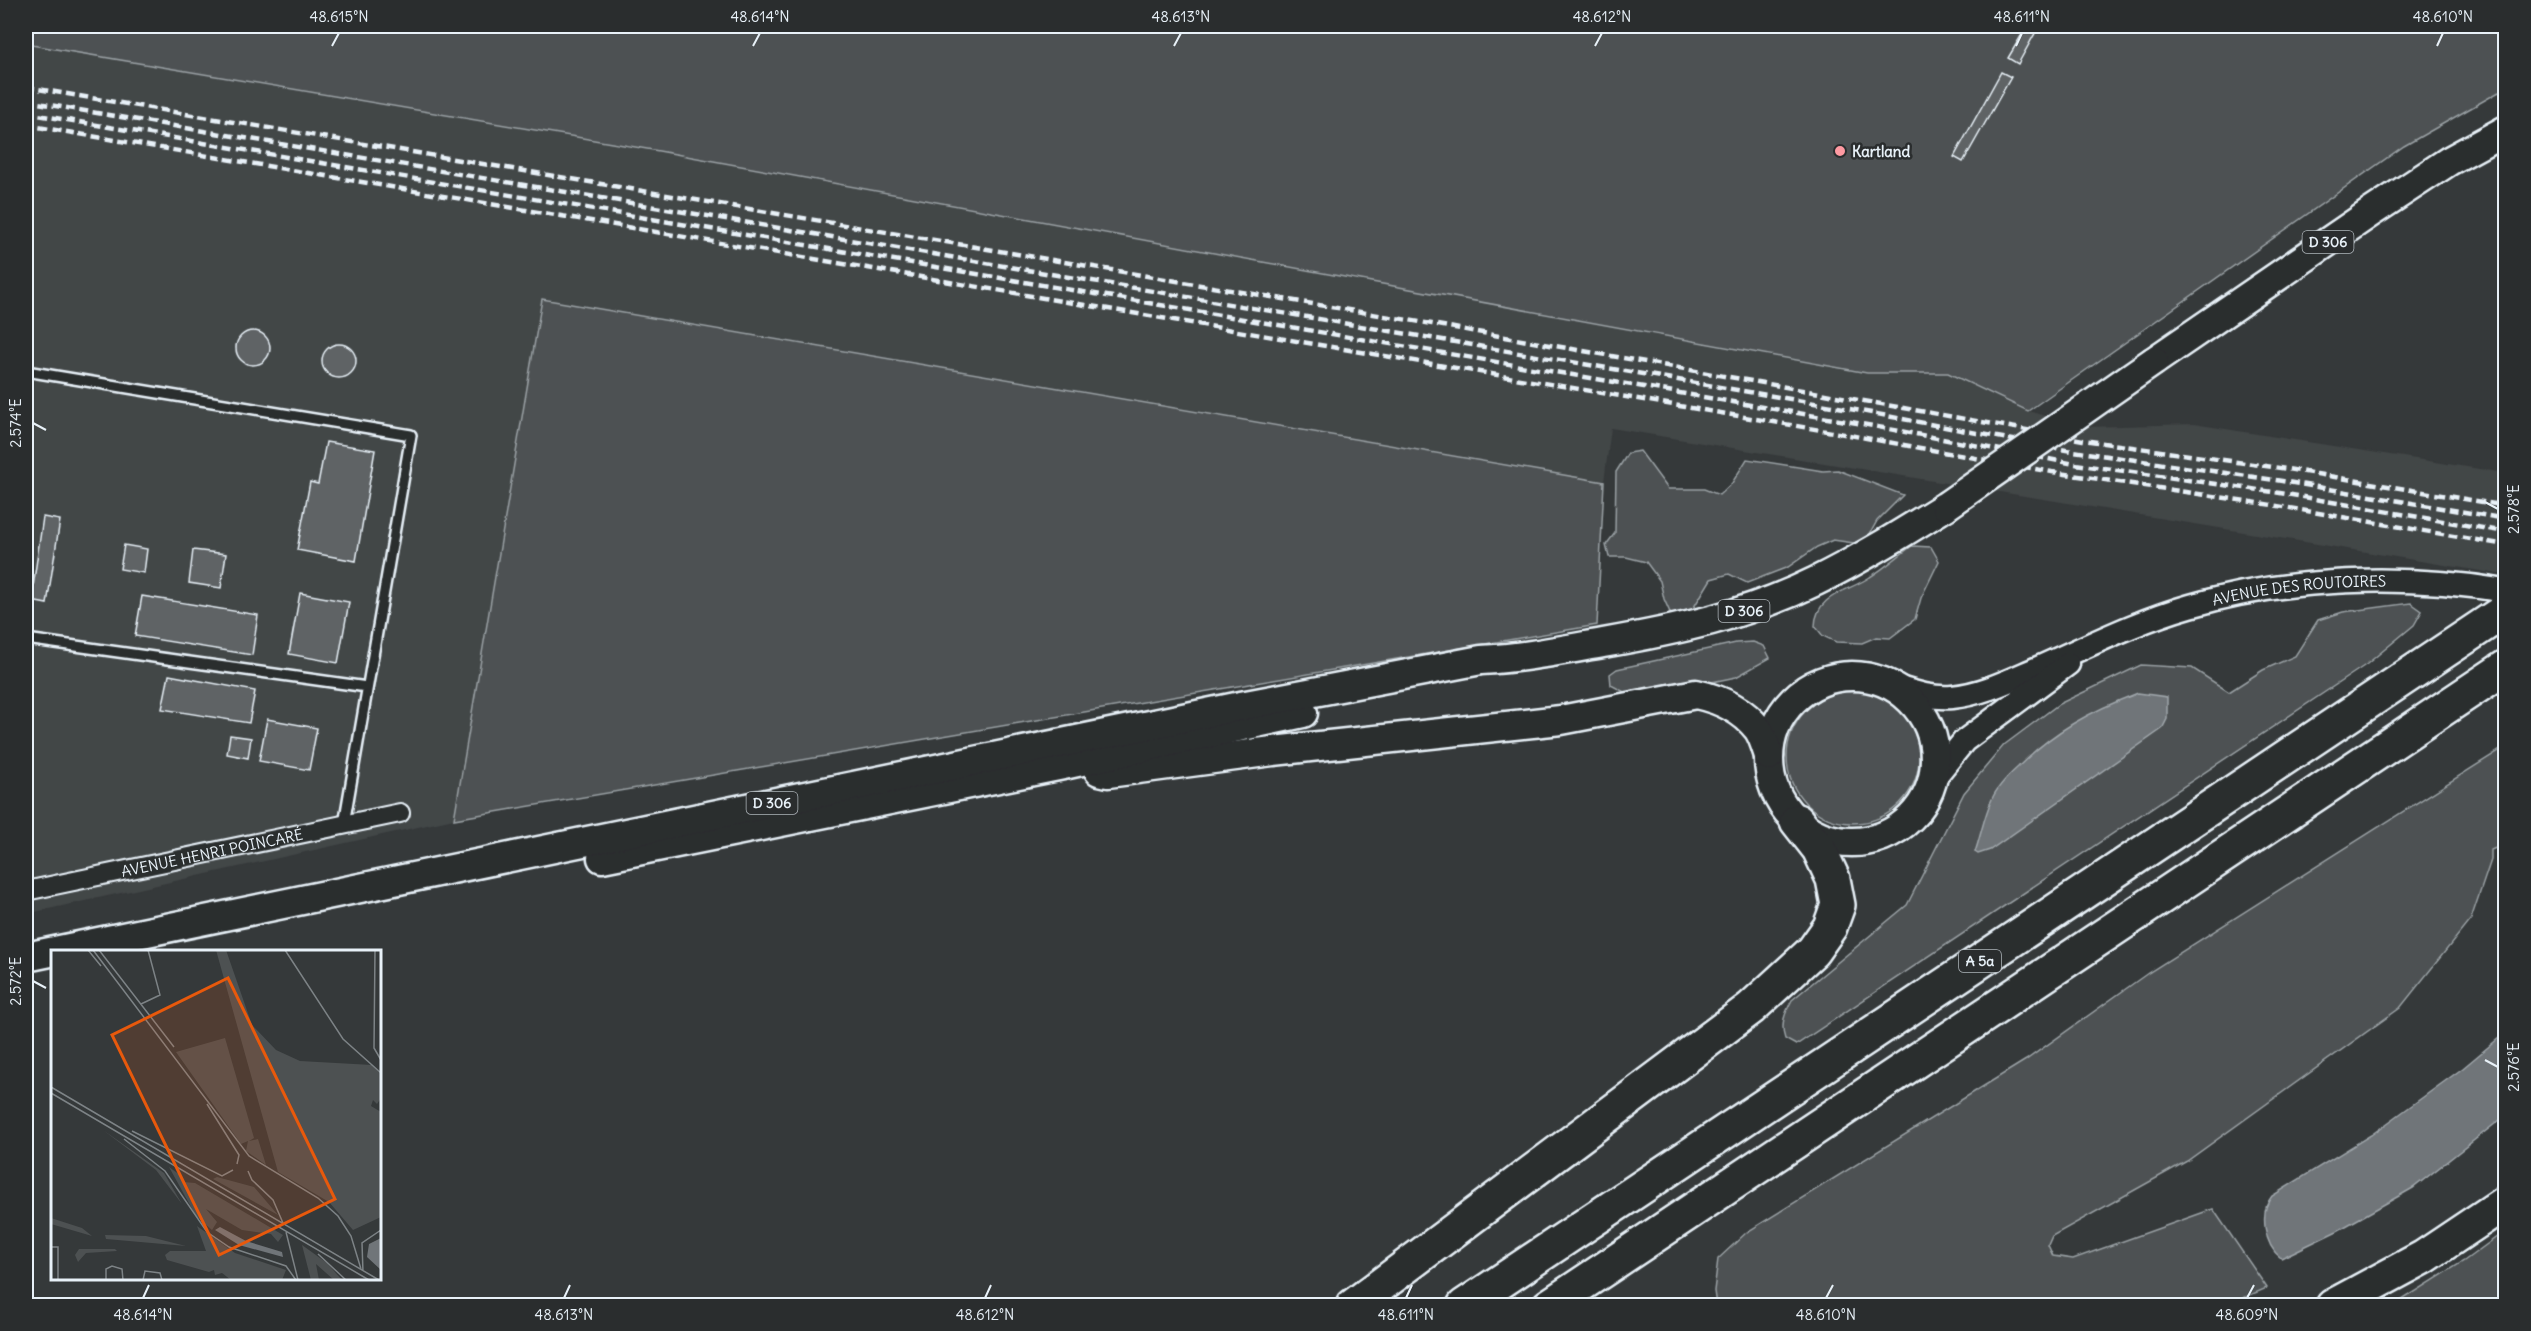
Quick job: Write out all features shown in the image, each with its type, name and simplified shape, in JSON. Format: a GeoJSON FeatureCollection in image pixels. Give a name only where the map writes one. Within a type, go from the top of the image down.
{"type":"FeatureCollection","features":[{"type":"Feature","properties":{"kind":"highway","name":"A 5a"},"geometry":{"type":"LineString","coordinates":[[1464,1305],[2502,605]]}},
{"type":"Feature","properties":{"kind":"highway"},"geometry":{"type":"LineString","coordinates":[[1549,1305],[2505,667]]}},
{"type":"Feature","properties":{"kind":"highway"},"geometry":{"type":"LineString","coordinates":[[1353,1305],[1751,1008],[1813,951],[1830,927],[1838,905],[1833,879],[1824,859],[1797,821]]}},
{"type":"Feature","properties":{"kind":"highway"},"geometry":{"type":"LineString","coordinates":[[2333,1305],[2424,1257],[2505,1202]]}},
{"type":"Feature","properties":{"kind":"main road","name":"D 306"},"geometry":{"type":"LineString","coordinates":[[60,950],[1241,706],[1481,660],[1520,658],[1683,629],[1744,611],[1825,576],[1878,549],[1946,506],[2370,213],[2450,161],[2505,130]]}},
{"type":"Feature","properties":{"kind":"main road","name":"D 306"},"geometry":{"type":"LineString","coordinates":[[147,950],[1068,764],[1482,673],[1520,658]]}},
{"type":"Feature","properties":{"kind":"main road"},"geometry":{"type":"LineString","coordinates":[[1068,764],[1108,773],[1273,751],[1561,720],[1696,694],[1713,698],[1744,715],[1759,730],[1769,756],[1772,782],[1783,804],[1797,821],[1817,834],[1842,842],[1869,841],[1897,828],[1919,810],[1934,778],[1936,749],[1928,722],[1912,699],[1886,684],[1866,677],[1840,678],[1811,685],[1790,703],[1774,728],[1769,756]]}},
{"type":"Feature","properties":{"kind":"main road","name":"D 306"},"geometry":{"type":"LineString","coordinates":[[26,957],[51,952]]}},
{"type":"Feature","properties":{"kind":"main road"},"geometry":{"type":"LineString","coordinates":[[26,976],[51,970]]}},
{"type":"Feature","properties":{"kind":"street","name":"AVENUE DES ROUTOIRES"},"geometry":{"type":"LineString","coordinates":[[1886,684],[1925,695],[1942,696],[1981,692],[2145,621],[2191,605],[2262,591],[2329,582],[2406,581],[2502,605]]}},
{"type":"Feature","properties":{"kind":"street","name":"AVENUE DES ROUTOIRES"},"geometry":{"type":"LineString","coordinates":[[1934,778],[1964,741],[2098,641]]}},
{"type":"Feature","properties":{"kind":"street","name":"AVENUE HENRI POINCARÉ"},"geometry":{"type":"LineString","coordinates":[[26,891],[400,813]]}},
{"type":"Feature","properties":{"kind":"lane"},"geometry":{"type":"LineString","coordinates":[[26,371],[411,435],[344,824]]}},
{"type":"Feature","properties":{"kind":"lane"},"geometry":{"type":"LineString","coordinates":[[26,639],[367,687]]}},
{"type":"Feature","properties":{"kind":"shaded area"},"geometry":{"type":"Polygon","coordinates":[[[26,26],[2505,26],[2506,88],[2404,146],[2028,411],[1948,373],[1867,373],[659,151],[26,44],[26,26]]]}},
{"type":"Feature","properties":{"kind":"shaded area"},"geometry":{"type":"Polygon","coordinates":[[[26,44],[659,151],[1867,373],[1948,373],[2028,411],[2084,427],[2194,424],[2505,473],[2505,575],[1611,428],[1604,482],[543,299],[454,819],[26,914],[26,44]]]}},
{"type":"Feature","properties":{"kind":"shaded area"},"geometry":{"type":"Polygon","coordinates":[[[542,299],[1604,482],[1597,625],[454,819],[542,299]]]}},
{"type":"Feature","properties":{"kind":"shaded area"},"geometry":{"type":"Polygon","coordinates":[[[1640,451],[1668,489],[1704,489],[1719,495],[1732,483],[1747,459],[1823,471],[1838,470],[1903,495],[1877,521],[1867,539],[1854,543],[1833,540],[1817,547],[1788,567],[1747,583],[1729,574],[1711,579],[1688,617],[1672,617],[1664,599],[1660,581],[1646,562],[1626,557],[1609,557],[1606,545],[1615,533],[1616,472],[1628,453],[1640,451]]]}},
{"type":"Feature","properties":{"kind":"shaded area"},"geometry":{"type":"Polygon","coordinates":[[[1912,546],[1931,547],[1939,561],[1921,598],[1915,619],[1890,638],[1876,637],[1862,643],[1836,642],[1823,636],[1815,626],[1817,615],[1827,600],[1876,573],[1912,546]]]}},
{"type":"Feature","properties":{"kind":"shaded area"},"geometry":{"type":"Polygon","coordinates":[[[2411,603],[2422,611],[2414,625],[2367,664],[1796,1045],[1785,1039],[1784,1019],[1792,1000],[1907,905],[1964,793],[2004,745],[2059,704],[2141,665],[2192,668],[2229,692],[2263,670],[2295,656],[2318,620],[2343,612],[2411,603]]]}},
{"type":"Feature","properties":{"kind":"shaded area"},"geometry":{"type":"Polygon","coordinates":[[[1753,642],[1764,646],[1770,658],[1736,677],[1654,694],[1628,694],[1611,685],[1610,674],[1617,669],[1736,643],[1753,642]]]}},
{"type":"Feature","properties":{"kind":"shaded area"},"geometry":{"type":"Polygon","coordinates":[[[1853,691],[1878,696],[1900,710],[1914,732],[1919,757],[1914,782],[1900,804],[1878,818],[1853,823],[1828,818],[1806,804],[1792,782],[1787,757],[1792,732],[1806,710],[1828,696],[1853,691]]]}},
{"type":"Feature","properties":{"kind":"shaded area"},"geometry":{"type":"Polygon","coordinates":[[[2138,693],[2167,697],[2167,719],[2162,729],[1990,850],[1978,854],[1975,852],[1992,799],[2010,774],[2031,754],[2074,723],[2138,693]]]}},
{"type":"Feature","properties":{"kind":"shaded area"},"geometry":{"type":"Polygon","coordinates":[[[2505,747],[2505,844],[2491,850],[2491,860],[2471,919],[2400,1008],[2187,1161],[2052,1236],[2048,1245],[2053,1256],[2073,1259],[2213,1209],[2267,1288],[2224,1306],[1716,1305],[1714,1291],[1718,1259],[1747,1232],[2026,1060],[2148,973],[2505,747]]]}},
{"type":"Feature","properties":{"kind":"shaded area"},"geometry":{"type":"Polygon","coordinates":[[[2505,1033],[2505,1116],[2413,1188],[2337,1231],[2281,1258],[2275,1252],[2265,1228],[2266,1211],[2272,1196],[2371,1135],[2463,1068],[2505,1033]]]}},
{"type":"Feature","properties":{"kind":"shaded area"},"geometry":{"type":"Polygon","coordinates":[[[2505,1231],[2505,1305],[2394,1305],[2464,1261],[2505,1231]]]}},
{"type":"Feature","properties":{"kind":"building"},"geometry":{"type":"Polygon","coordinates":[[[2027,26],[2039,26],[2018,64],[2008,58],[2027,26]]]}},
{"type":"Feature","properties":{"kind":"building"},"geometry":{"type":"Polygon","coordinates":[[[2001,72],[2011,77],[1963,162],[1954,157],[2001,72]]]}},
{"type":"Feature","properties":{"kind":"building"},"geometry":{"type":"Polygon","coordinates":[[[253,331],[265,336],[270,348],[265,360],[253,365],[241,360],[236,348],[241,336],[253,331]]]}},
{"type":"Feature","properties":{"kind":"building"},"geometry":{"type":"Polygon","coordinates":[[[339,344],[351,349],[356,361],[351,373],[339,378],[327,373],[322,361],[327,349],[339,344]]]}},
{"type":"Feature","properties":{"kind":"building"},"geometry":{"type":"Polygon","coordinates":[[[326,442],[375,450],[356,561],[297,550],[310,482],[318,484],[326,442]]]}},
{"type":"Feature","properties":{"kind":"building"},"geometry":{"type":"Polygon","coordinates":[[[43,517],[60,520],[47,604],[31,601],[43,517]]]}},
{"type":"Feature","properties":{"kind":"building"},"geometry":{"type":"Polygon","coordinates":[[[124,545],[147,549],[144,573],[120,569],[124,545]]]}},
{"type":"Feature","properties":{"kind":"building"},"geometry":{"type":"Polygon","coordinates":[[[193,550],[226,554],[221,588],[189,583],[193,550]]]}},
{"type":"Feature","properties":{"kind":"building"},"geometry":{"type":"Polygon","coordinates":[[[300,593],[349,602],[338,663],[289,654],[300,593]]]}},
{"type":"Feature","properties":{"kind":"building"},"geometry":{"type":"Polygon","coordinates":[[[142,596],[258,615],[252,655],[135,636],[142,596]]]}},
{"type":"Feature","properties":{"kind":"building"},"geometry":{"type":"Polygon","coordinates":[[[169,675],[255,691],[249,723],[162,709],[169,675]]]}},
{"type":"Feature","properties":{"kind":"building"},"geometry":{"type":"Polygon","coordinates":[[[267,719],[317,728],[309,770],[259,761],[267,719]]]}},
{"type":"Feature","properties":{"kind":"building"},"geometry":{"type":"Polygon","coordinates":[[[230,735],[251,738],[248,758],[227,754],[230,735]]]}},
{"type":"Feature","properties":{"kind":"railway"},"geometry":{"type":"LineString","coordinates":[[26,87],[1432,324],[2083,440],[2287,469],[2506,506]]}},
{"type":"Feature","properties":{"kind":"railway"},"geometry":{"type":"LineString","coordinates":[[26,101],[1861,411],[2066,450],[2282,481],[2506,519]]}},
{"type":"Feature","properties":{"kind":"railway"},"geometry":{"type":"LineString","coordinates":[[26,113],[1857,423],[2075,464],[2280,493],[2506,532]]}},
{"type":"Feature","properties":{"kind":"railway"},"geometry":{"type":"LineString","coordinates":[[26,125],[1844,434],[2052,472],[2272,505],[2506,545]]}},
{"type":"Feature","properties":{"kind":"place","name":"Kartland"},"geometry":{"type":"Point","coordinates":[1840,151]}}]}
